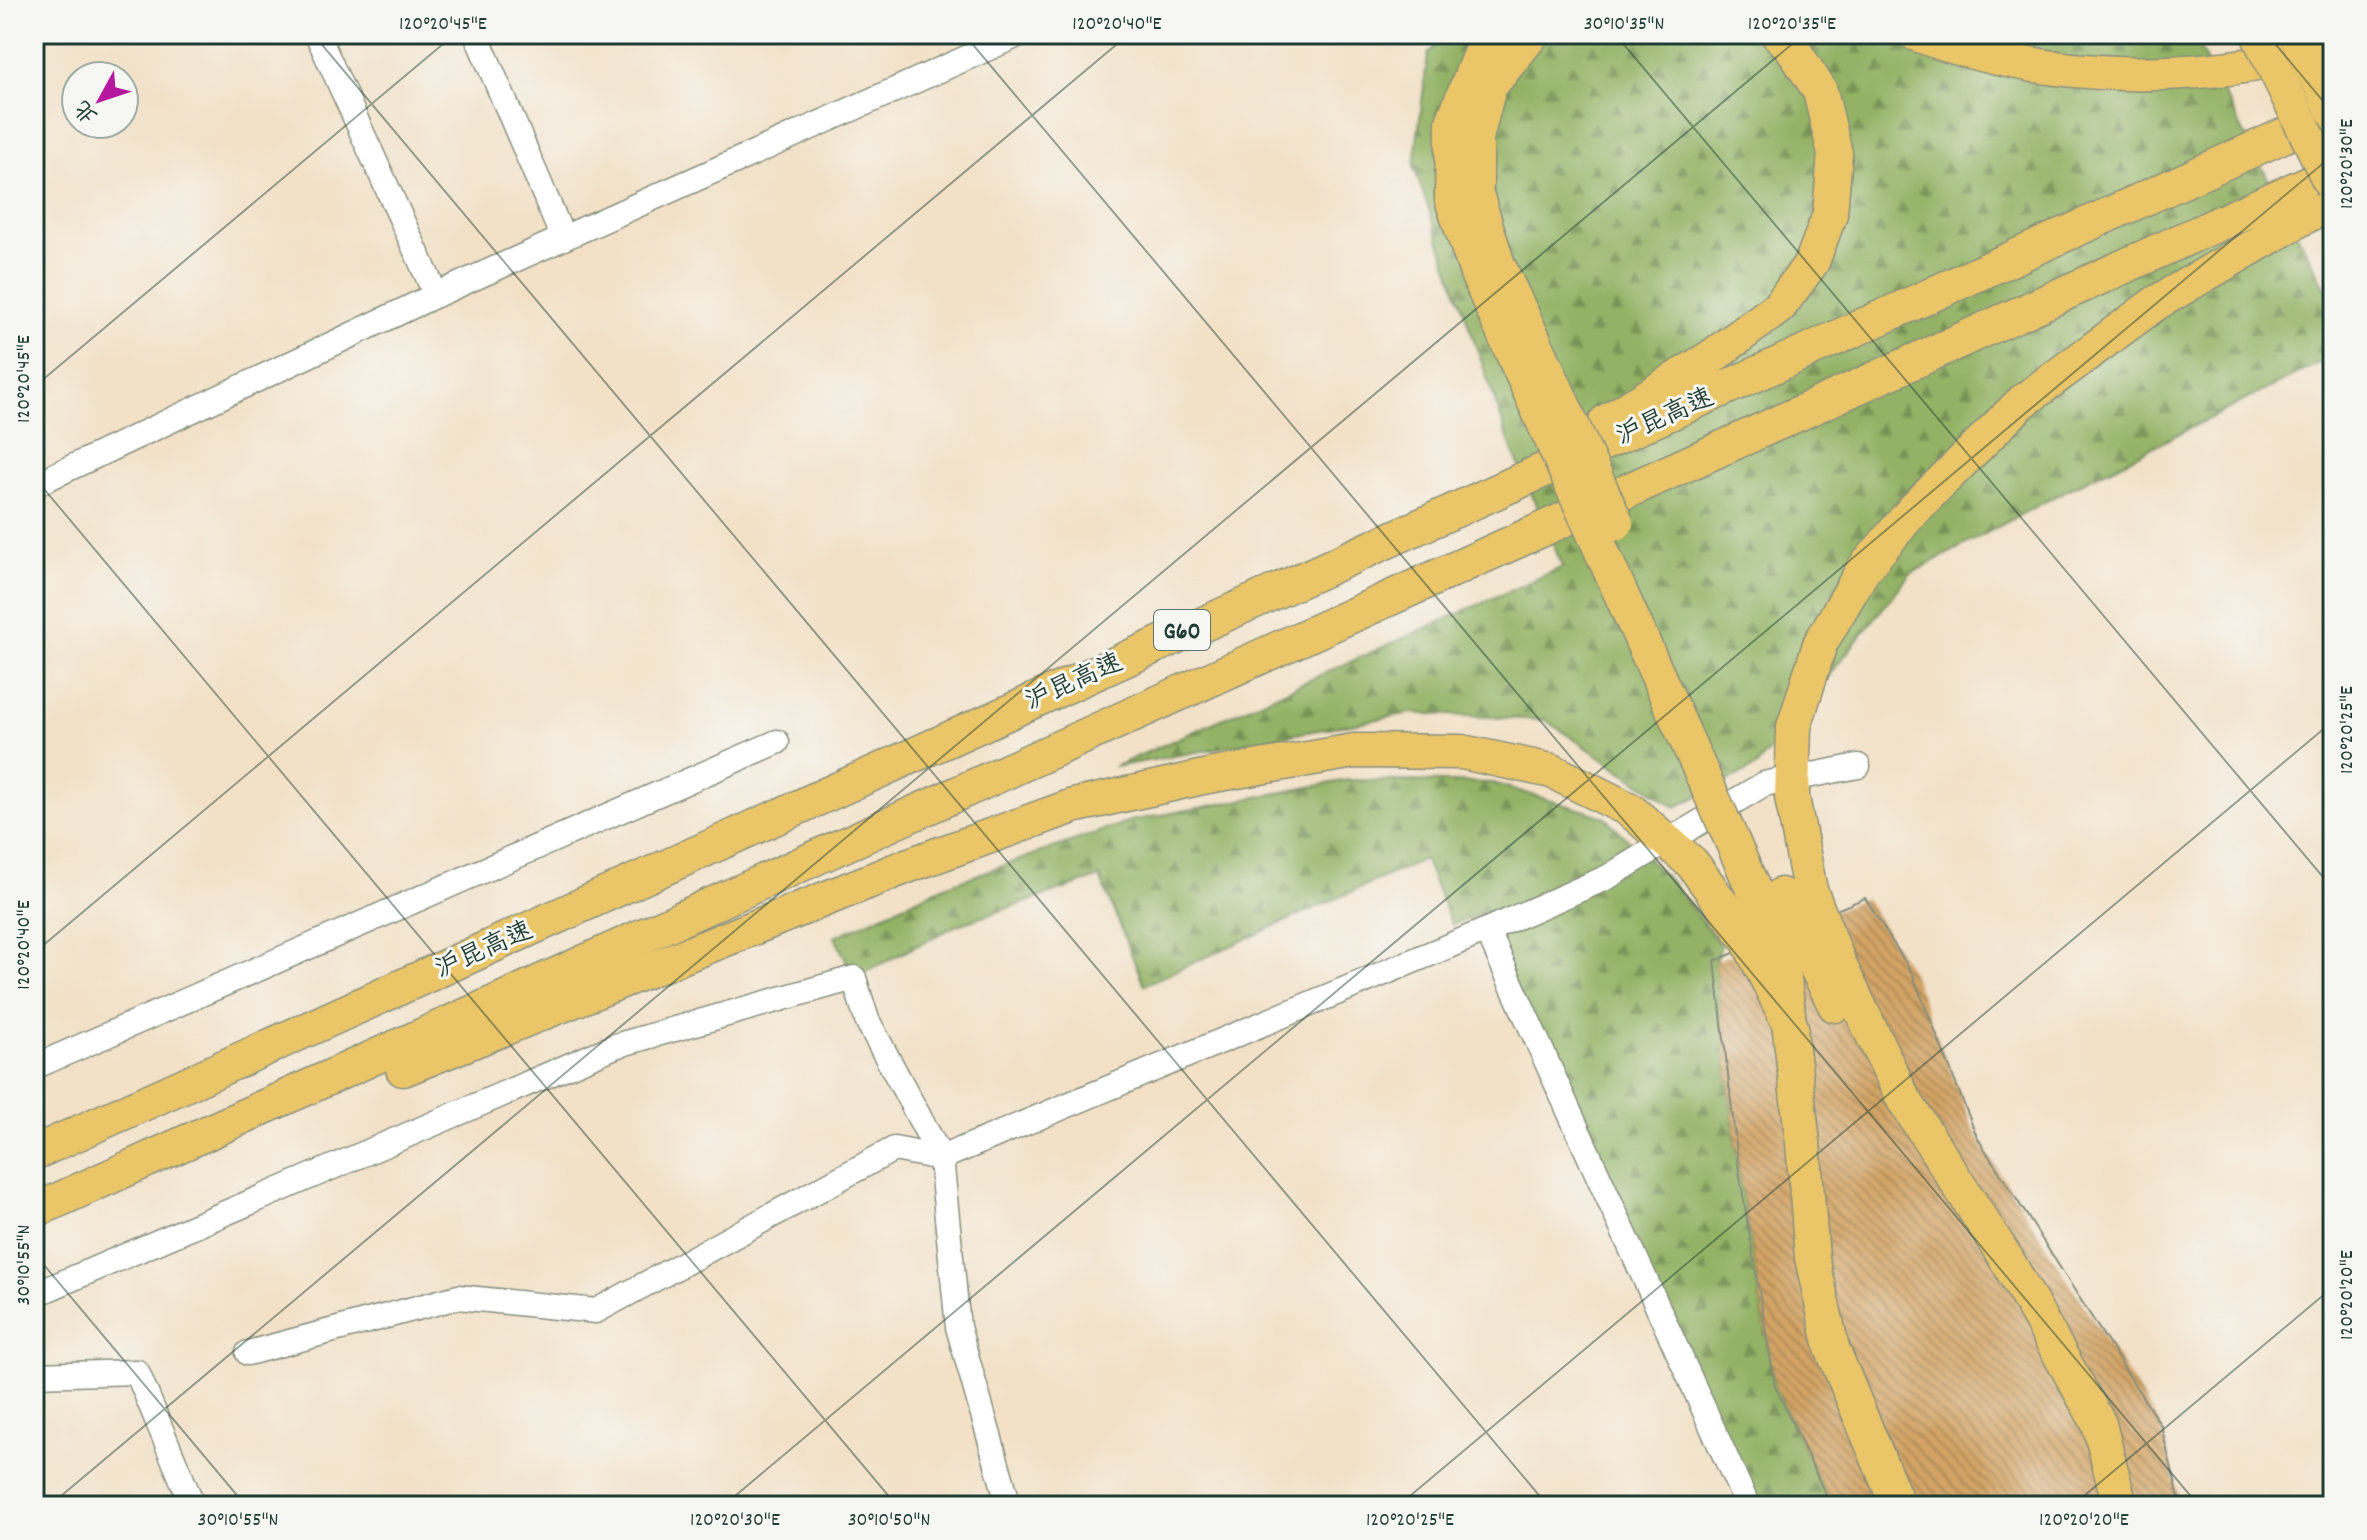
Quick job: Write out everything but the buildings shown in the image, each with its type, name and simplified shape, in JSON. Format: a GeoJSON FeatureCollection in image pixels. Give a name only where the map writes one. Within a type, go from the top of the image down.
{"type":"FeatureCollection","features":[{"type":"Feature","properties":{"kind":"highway"},"geometry":{"type":"LineString","coordinates":[[1498,34],[1479,56],[1453,122],[1478,276],[1744,840],[1797,932],[1863,1059],[1903,1098]]}},
{"type":"Feature","properties":{"kind":"highway"},"geometry":{"type":"LineString","coordinates":[[1464,197],[1489,87],[1532,34]]}},
{"type":"Feature","properties":{"kind":"highway"},"geometry":{"type":"LineString","coordinates":[[1497,488],[1710,358],[1779,307],[1812,262],[1830,214],[1835,153],[1820,91],[1791,46],[1778,34]]}},
{"type":"Feature","properties":{"kind":"highway"},"geometry":{"type":"LineString","coordinates":[[1916,34],[1951,47],[2044,67],[2168,74],[2284,61],[2333,47]]}},
{"type":"Feature","properties":{"kind":"highway"},"geometry":{"type":"LineString","coordinates":[[2258,34],[2333,188]]}},
{"type":"Feature","properties":{"kind":"highway"},"geometry":{"type":"LineString","coordinates":[[2296,34],[2333,112]]}},
{"type":"Feature","properties":{"kind":"highway","name":"沪昆高速"},"geometry":{"type":"LineString","coordinates":[[34,1153],[2333,112]]}},
{"type":"Feature","properties":{"kind":"highway","name":"沪昆高速"},"geometry":{"type":"LineString","coordinates":[[35,1210],[2333,172]]}},
{"type":"Feature","properties":{"kind":"highway"},"geometry":{"type":"LineString","coordinates":[[2120,1506],[2099,1424],[2007,1260],[1903,1098],[1839,964],[1810,890],[1792,797],[1794,727],[1820,644],[1863,570],[1914,509],[2022,402],[2156,303],[2333,203]]}},
{"type":"Feature","properties":{"kind":"highway"},"geometry":{"type":"LineString","coordinates":[[35,1210],[263,1127],[527,1017],[907,866],[1073,806],[1208,776],[1354,751],[1462,752],[1552,771],[1630,810],[1692,863],[1748,940],[1791,1027]]}},
{"type":"Feature","properties":{"kind":"highway"},"geometry":{"type":"LineString","coordinates":[[1744,840],[1777,944],[1791,1027],[1812,1258],[1828,1333],[1898,1506]]}},
{"type":"Feature","properties":{"kind":"street"},"geometry":{"type":"LineString","coordinates":[[317,34],[436,295]]}},
{"type":"Feature","properties":{"kind":"street"},"geometry":{"type":"LineString","coordinates":[[476,34],[563,238]]}},
{"type":"Feature","properties":{"kind":"street"},"geometry":{"type":"LineString","coordinates":[[34,485],[436,295],[1020,34]]}},
{"type":"Feature","properties":{"kind":"street"},"geometry":{"type":"LineString","coordinates":[[34,1067],[777,742]]}},
{"type":"Feature","properties":{"kind":"street"},"geometry":{"type":"LineString","coordinates":[[1807,776],[1858,766]]}},
{"type":"Feature","properties":{"kind":"street"},"geometry":{"type":"LineString","coordinates":[[1680,834],[1764,784],[1778,781]]}},
{"type":"Feature","properties":{"kind":"street"},"geometry":{"type":"LineString","coordinates":[[248,1353],[458,1297],[596,1311],[894,1149],[941,1158],[1487,930],[1608,877],[1654,849]]}},
{"type":"Feature","properties":{"kind":"street"},"geometry":{"type":"LineString","coordinates":[[1487,930],[1741,1504]]}},
{"type":"Feature","properties":{"kind":"street"},"geometry":{"type":"LineString","coordinates":[[34,1295],[615,1046],[854,978],[867,1020],[941,1158],[958,1327],[1009,1506]]}},
{"type":"Feature","properties":{"kind":"street"},"geometry":{"type":"LineString","coordinates":[[34,1375],[137,1372],[193,1506]]}},
{"type":"Feature","properties":{"kind":"green space"},"geometry":{"type":"Polygon","coordinates":[[[1445,34],[2192,34],[2333,302],[2333,356],[2059,494],[1910,574],[1756,767],[1676,807],[1545,720],[1411,713],[1114,767],[1563,567],[1510,444],[1414,167],[1428,54],[1445,34]]]}},
{"type":"Feature","properties":{"kind":"green space"},"geometry":{"type":"Polygon","coordinates":[[[1347,780],[1493,783],[1605,817],[1672,883],[1721,946],[1715,961],[1739,1171],[1775,1386],[1831,1506],[1749,1506],[1482,913],[1452,925],[1424,859],[1144,985],[1100,877],[955,926],[854,978],[835,937],[945,886],[1130,821],[1347,780]]]}}]}
